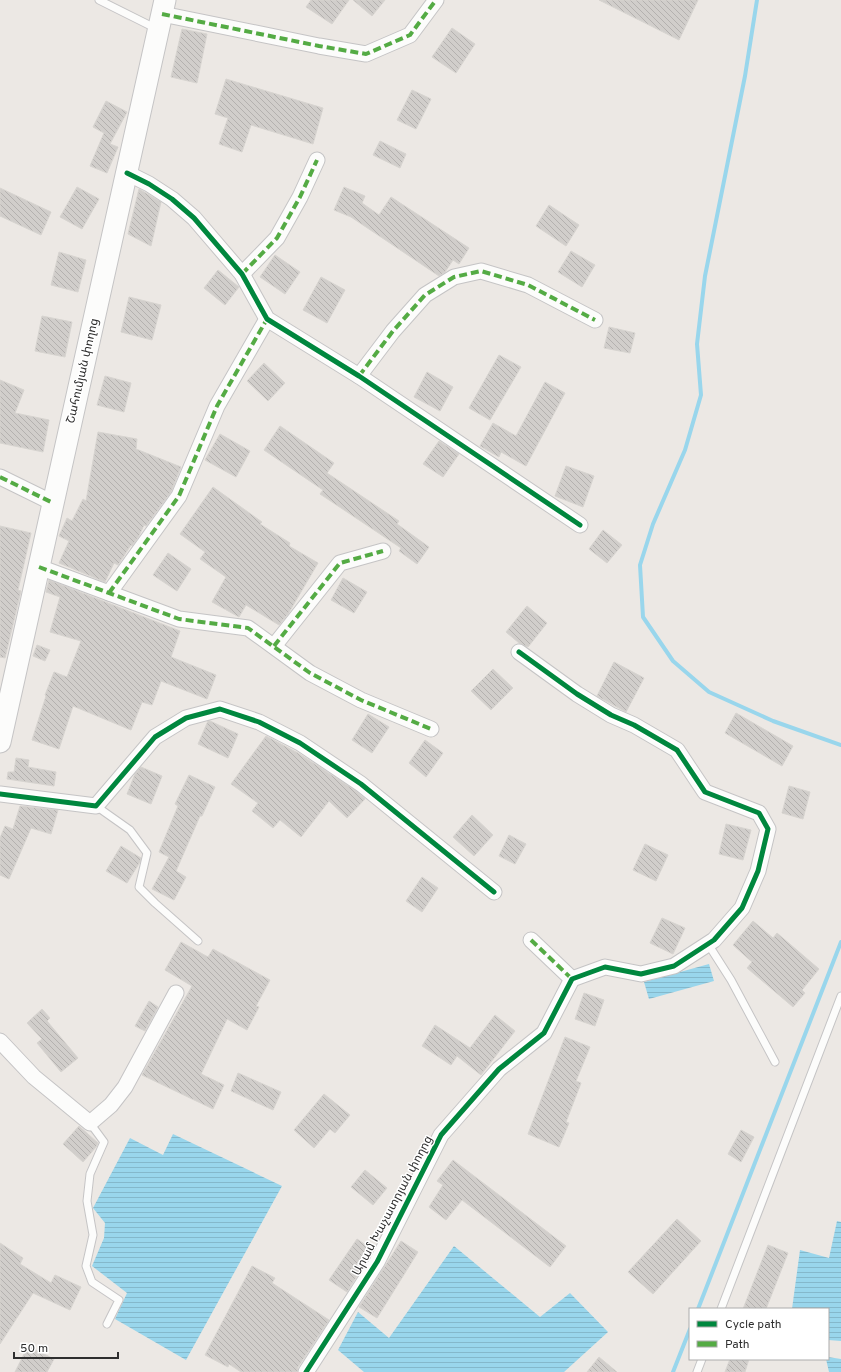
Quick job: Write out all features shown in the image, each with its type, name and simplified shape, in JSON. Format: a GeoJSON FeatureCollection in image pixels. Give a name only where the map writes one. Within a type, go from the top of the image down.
{"type":"FeatureCollection","features":[{"type":"Feature","properties":{"kind":"main road","name":"Շահումյան փողոց"},"geometry":{"type":"LineString","coordinates":[[0,742],[162,15]]}},
{"type":"Feature","properties":{"kind":"street"},"geometry":{"type":"LineString","coordinates":[[162,15],[366,54],[410,35],[436,0]]}},
{"type":"Feature","properties":{"kind":"street"},"geometry":{"type":"LineString","coordinates":[[242,274],[277,238],[300,197],[317,160]]}},
{"type":"Feature","properties":{"kind":"street"},"geometry":{"type":"LineString","coordinates":[[127,173],[149,184],[172,199],[194,218],[242,274],[267,319],[359,376],[580,525]]}},
{"type":"Feature","properties":{"kind":"street"},"geometry":{"type":"LineString","coordinates":[[359,376],[393,332],[425,295],[454,276],[480,271],[528,284],[595,320]]}},
{"type":"Feature","properties":{"kind":"street"},"geometry":{"type":"LineString","coordinates":[[109,593],[179,496],[217,406],[267,319]]}},
{"type":"Feature","properties":{"kind":"street"},"geometry":{"type":"LineString","coordinates":[[0,477],[53,503]]}},
{"type":"Feature","properties":{"kind":"street"},"geometry":{"type":"LineString","coordinates":[[274,646],[340,563],[383,552]]}},
{"type":"Feature","properties":{"kind":"street"},"geometry":{"type":"LineString","coordinates":[[39,567],[179,619],[248,628],[310,672],[361,700],[431,729]]}},
{"type":"Feature","properties":{"kind":"street"},"geometry":{"type":"LineString","coordinates":[[519,652],[577,694],[611,715],[634,725],[676,750],[705,792],[759,813],[768,829],[758,871],[742,908],[714,940],[674,966],[641,974],[605,967],[572,979],[531,940]]}},
{"type":"Feature","properties":{"kind":"street"},"geometry":{"type":"LineString","coordinates":[[0,794],[96,806],[155,737],[186,718],[220,709],[259,722],[300,743],[361,784],[494,892]]}},
{"type":"Feature","properties":{"kind":"street","name":"Արամ Խաչատրյան փողոց"},"geometry":{"type":"LineString","coordinates":[[306,1372],[377,1262],[441,1135],[499,1070],[544,1033],[572,979]]}},
{"type":"Feature","properties":{"kind":"street"},"geometry":{"type":"LineString","coordinates":[[0,1041],[34,1078],[90,1123],[111,1105],[125,1087],[176,993]]}},
{"type":"Feature","properties":{"kind":"lane"},"geometry":{"type":"LineString","coordinates":[[99,0],[162,15]]}},
{"type":"Feature","properties":{"kind":"lane"},"geometry":{"type":"LineString","coordinates":[[96,806],[130,830],[147,853],[139,887],[198,941]]}},
{"type":"Feature","properties":{"kind":"lane"},"geometry":{"type":"LineString","coordinates":[[708,944],[731,980],[775,1062]]}},
{"type":"Feature","properties":{"kind":"lane"},"geometry":{"type":"LineString","coordinates":[[721,1308],[841,996]]}},
{"type":"Feature","properties":{"kind":"lane"},"geometry":{"type":"LineString","coordinates":[[90,1123],[104,1142],[90,1174],[87,1201],[93,1235],[86,1266],[92,1282],[119,1300],[107,1324]]}},
{"type":"Feature","properties":{"kind":"lane"},"geometry":{"type":"LineString","coordinates":[[697,1372],[702,1360]]}},
{"type":"Feature","properties":{"kind":"water"},"geometry":{"type":"Polygon","coordinates":[[[709,964],[714,981],[649,999],[644,982],[709,964]]]}},
{"type":"Feature","properties":{"kind":"water"},"geometry":{"type":"Polygon","coordinates":[[[173,1134],[282,1186],[186,1360],[115,1319],[127,1293],[92,1266],[104,1238],[105,1223],[93,1208],[130,1138],[163,1155],[173,1134]]]}},
{"type":"Feature","properties":{"kind":"water"},"geometry":{"type":"Polygon","coordinates":[[[837,1221],[841,1222],[841,1341],[829,1340],[829,1308],[792,1308],[800,1250],[829,1258],[837,1221]]]}},
{"type":"Feature","properties":{"kind":"water"},"geometry":{"type":"Polygon","coordinates":[[[454,1246],[540,1317],[570,1293],[608,1332],[564,1372],[364,1372],[338,1350],[358,1312],[389,1338],[454,1246]]]}},
{"type":"Feature","properties":{"kind":"water"},"geometry":{"type":"Polygon","coordinates":[[[829,1357],[841,1359],[841,1372],[829,1372],[826,1360],[829,1360],[829,1357]]]}},
{"type":"Feature","properties":{"kind":"building"},"geometry":{"type":"Polygon","coordinates":[[[311,0],[349,0],[332,24],[306,7],[311,0]]]}},
{"type":"Feature","properties":{"kind":"building"},"geometry":{"type":"Polygon","coordinates":[[[353,0],[385,0],[372,16],[353,0]]]}},
{"type":"Feature","properties":{"kind":"building"},"geometry":{"type":"Polygon","coordinates":[[[599,0],[698,0],[679,40],[599,0]]]}},
{"type":"Feature","properties":{"kind":"building"},"geometry":{"type":"Polygon","coordinates":[[[452,28],[475,44],[456,73],[432,57],[452,28]]]}},
{"type":"Feature","properties":{"kind":"building"},"geometry":{"type":"Polygon","coordinates":[[[182,29],[207,34],[197,83],[171,77],[182,29]]]}},
{"type":"Feature","properties":{"kind":"building"},"geometry":{"type":"Polygon","coordinates":[[[226,79],[323,108],[313,144],[251,125],[242,152],[219,144],[228,118],[215,114],[226,79]]]}},
{"type":"Feature","properties":{"kind":"building"},"geometry":{"type":"Polygon","coordinates":[[[412,90],[431,99],[416,129],[397,120],[412,90]]]}},
{"type":"Feature","properties":{"kind":"building"},"geometry":{"type":"Polygon","coordinates":[[[106,101],[127,112],[110,144],[118,147],[107,173],[90,166],[104,133],[93,127],[106,101]]]}},
{"type":"Feature","properties":{"kind":"building"},"geometry":{"type":"Polygon","coordinates":[[[380,141],[406,154],[400,168],[373,155],[380,141]]]}},
{"type":"Feature","properties":{"kind":"building"},"geometry":{"type":"Polygon","coordinates":[[[77,187],[99,199],[82,229],[60,217],[77,187]]]}},
{"type":"Feature","properties":{"kind":"building"},"geometry":{"type":"Polygon","coordinates":[[[344,187],[365,196],[362,203],[379,215],[391,197],[469,248],[459,264],[453,260],[445,272],[439,276],[351,217],[334,210],[344,187]]]}},
{"type":"Feature","properties":{"kind":"building"},"geometry":{"type":"Polygon","coordinates":[[[0,188],[51,212],[41,235],[0,216],[0,188]]]}},
{"type":"Feature","properties":{"kind":"building"},"geometry":{"type":"Polygon","coordinates":[[[139,189],[161,202],[151,246],[128,234],[139,189]]]}},
{"type":"Feature","properties":{"kind":"building"},"geometry":{"type":"Polygon","coordinates":[[[549,205],[579,225],[566,246],[536,226],[549,205]]]}},
{"type":"Feature","properties":{"kind":"building"},"geometry":{"type":"Polygon","coordinates":[[[571,251],[595,265],[582,287],[558,272],[571,251]]]}},
{"type":"Feature","properties":{"kind":"building"},"geometry":{"type":"Polygon","coordinates":[[[59,252],[86,260],[78,292],[51,285],[59,252]]]}},
{"type":"Feature","properties":{"kind":"building"},"geometry":{"type":"Polygon","coordinates":[[[275,255],[300,272],[285,294],[260,277],[275,255]]]}},
{"type":"Feature","properties":{"kind":"building"},"geometry":{"type":"Polygon","coordinates":[[[218,270],[239,287],[225,305],[204,288],[218,270]]]}},
{"type":"Feature","properties":{"kind":"building"},"geometry":{"type":"Polygon","coordinates":[[[321,277],[345,290],[327,323],[303,310],[321,277]]]}},
{"type":"Feature","properties":{"kind":"building"},"geometry":{"type":"Polygon","coordinates":[[[129,297],[161,305],[152,340],[121,332],[129,297]]]}},
{"type":"Feature","properties":{"kind":"building"},"geometry":{"type":"Polygon","coordinates":[[[42,316],[72,322],[65,357],[35,351],[42,316]]]}},
{"type":"Feature","properties":{"kind":"building"},"geometry":{"type":"Polygon","coordinates":[[[609,327],[635,333],[630,353],[604,348],[609,327]]]}},
{"type":"Feature","properties":{"kind":"building"},"geometry":{"type":"Polygon","coordinates":[[[499,355],[521,367],[490,420],[469,408],[499,355]]]}},
{"type":"Feature","properties":{"kind":"building"},"geometry":{"type":"Polygon","coordinates":[[[264,363],[285,383],[268,401],[247,381],[264,363]]]}},
{"type":"Feature","properties":{"kind":"building"},"geometry":{"type":"Polygon","coordinates":[[[427,372],[453,387],[440,411],[414,397],[427,372]]]}},
{"type":"Feature","properties":{"kind":"building"},"geometry":{"type":"Polygon","coordinates":[[[105,376],[131,383],[124,412],[97,405],[105,376]]]}},
{"type":"Feature","properties":{"kind":"building"},"geometry":{"type":"Polygon","coordinates":[[[0,380],[24,390],[15,413],[49,420],[43,452],[0,443],[0,380]]]}},
{"type":"Feature","properties":{"kind":"building"},"geometry":{"type":"Polygon","coordinates":[[[545,382],[565,393],[526,466],[501,452],[499,457],[480,446],[493,423],[516,436],[545,382]]]}},
{"type":"Feature","properties":{"kind":"building"},"geometry":{"type":"Polygon","coordinates":[[[280,426],[334,463],[327,473],[399,521],[397,524],[429,547],[417,564],[399,551],[401,548],[320,494],[323,490],[264,450],[280,426]]]}},
{"type":"Feature","properties":{"kind":"building"},"geometry":{"type":"Polygon","coordinates":[[[98,432],[137,439],[136,449],[181,467],[171,492],[146,526],[144,525],[139,536],[132,546],[131,545],[118,565],[114,563],[105,582],[59,563],[69,541],[59,536],[67,518],[72,521],[83,499],[86,501],[98,432]]]}},
{"type":"Feature","properties":{"kind":"building"},"geometry":{"type":"Polygon","coordinates":[[[220,434],[250,451],[236,477],[205,460],[220,434]]]}},
{"type":"Feature","properties":{"kind":"building"},"geometry":{"type":"Polygon","coordinates":[[[439,441],[459,454],[443,477],[423,464],[439,441]]]}},
{"type":"Feature","properties":{"kind":"building"},"geometry":{"type":"Polygon","coordinates":[[[566,466],[594,476],[583,507],[555,496],[566,466]]]}},
{"type":"Feature","properties":{"kind":"building"},"geometry":{"type":"Polygon","coordinates":[[[213,487],[262,522],[260,524],[290,543],[289,546],[318,563],[288,614],[279,625],[246,605],[239,617],[212,602],[226,577],[200,559],[205,552],[180,534],[213,487]]]}},
{"type":"Feature","properties":{"kind":"building"},"geometry":{"type":"Polygon","coordinates":[[[0,526],[31,533],[18,590],[21,591],[5,658],[0,657],[0,526]]]}},
{"type":"Feature","properties":{"kind":"building"},"geometry":{"type":"Polygon","coordinates":[[[603,530],[622,545],[607,563],[589,549],[603,530]]]}},
{"type":"Feature","properties":{"kind":"building"},"geometry":{"type":"Polygon","coordinates":[[[168,553],[191,569],[177,591],[153,575],[168,553]]]}},
{"type":"Feature","properties":{"kind":"building"},"geometry":{"type":"Polygon","coordinates":[[[343,578],[367,592],[354,613],[331,600],[343,578]]]}},
{"type":"Feature","properties":{"kind":"building"},"geometry":{"type":"Polygon","coordinates":[[[49,580],[180,631],[171,657],[216,675],[207,699],[161,681],[152,705],[142,702],[131,730],[73,706],[59,749],[32,740],[46,696],[45,695],[54,672],[67,677],[81,641],[50,632],[60,597],[46,592],[49,580]]]}},
{"type":"Feature","properties":{"kind":"building"},"geometry":{"type":"Polygon","coordinates":[[[527,606],[547,623],[528,647],[519,643],[506,632],[527,606]]]}},
{"type":"Feature","properties":{"kind":"building"},"geometry":{"type":"Polygon","coordinates":[[[37,645],[50,650],[45,661],[33,656],[37,645]]]}},
{"type":"Feature","properties":{"kind":"building"},"geometry":{"type":"Polygon","coordinates":[[[614,662],[644,678],[626,712],[597,696],[614,662]]]}},
{"type":"Feature","properties":{"kind":"building"},"geometry":{"type":"Polygon","coordinates":[[[493,669],[513,688],[491,710],[471,691],[493,669]]]}},
{"type":"Feature","properties":{"kind":"building"},"geometry":{"type":"Polygon","coordinates":[[[736,713],[793,746],[782,766],[725,733],[736,713]]]}},
{"type":"Feature","properties":{"kind":"building"},"geometry":{"type":"Polygon","coordinates":[[[368,714],[389,727],[372,753],[352,740],[368,714]]]}},
{"type":"Feature","properties":{"kind":"building"},"geometry":{"type":"Polygon","coordinates":[[[208,721],[238,734],[228,758],[198,744],[208,721]]]}},
{"type":"Feature","properties":{"kind":"building"},"geometry":{"type":"Polygon","coordinates":[[[266,736],[298,753],[356,791],[365,799],[347,818],[329,801],[301,837],[280,820],[273,828],[252,811],[258,803],[231,784],[266,736]]]}},
{"type":"Feature","properties":{"kind":"building"},"geometry":{"type":"Polygon","coordinates":[[[425,740],[443,753],[426,777],[409,763],[425,740]]]}},
{"type":"Feature","properties":{"kind":"building"},"geometry":{"type":"Polygon","coordinates":[[[16,758],[29,760],[28,767],[56,772],[54,786],[7,779],[8,772],[14,772],[16,758]]]}},
{"type":"Feature","properties":{"kind":"building"},"geometry":{"type":"Polygon","coordinates":[[[141,767],[162,776],[151,804],[127,794],[135,774],[141,767]]]}},
{"type":"Feature","properties":{"kind":"building"},"geometry":{"type":"Polygon","coordinates":[[[189,775],[215,787],[202,816],[200,816],[176,871],[186,877],[174,900],[152,889],[169,857],[159,852],[178,806],[175,804],[189,775]]]}},
{"type":"Feature","properties":{"kind":"building"},"geometry":{"type":"Polygon","coordinates":[[[789,786],[810,792],[803,819],[782,813],[789,786]]]}},
{"type":"Feature","properties":{"kind":"building"},"geometry":{"type":"Polygon","coordinates":[[[20,806],[58,810],[51,834],[31,828],[9,879],[0,875],[0,838],[5,826],[13,829],[20,806]]]}},
{"type":"Feature","properties":{"kind":"building"},"geometry":{"type":"Polygon","coordinates":[[[472,815],[493,835],[474,856],[453,837],[472,815]]]}},
{"type":"Feature","properties":{"kind":"building"},"geometry":{"type":"Polygon","coordinates":[[[726,824],[751,830],[743,860],[719,854],[726,824]]]}},
{"type":"Feature","properties":{"kind":"building"},"geometry":{"type":"Polygon","coordinates":[[[509,835],[526,844],[515,864],[499,856],[509,835]]]}},
{"type":"Feature","properties":{"kind":"building"},"geometry":{"type":"Polygon","coordinates":[[[645,844],[668,855],[656,881],[633,870],[645,844]]]}},
{"type":"Feature","properties":{"kind":"building"},"geometry":{"type":"Polygon","coordinates":[[[121,846],[141,858],[127,883],[106,871],[121,846]]]}},
{"type":"Feature","properties":{"kind":"building"},"geometry":{"type":"Polygon","coordinates":[[[422,877],[438,888],[422,912],[406,901],[422,877]]]}},
{"type":"Feature","properties":{"kind":"building"},"geometry":{"type":"Polygon","coordinates":[[[662,918],[685,928],[673,954],[650,943],[662,918]]]}},
{"type":"Feature","properties":{"kind":"building"},"geometry":{"type":"Polygon","coordinates":[[[753,921],[773,938],[777,933],[819,969],[802,990],[805,993],[793,1007],[747,968],[752,962],[733,945],[753,921]]]}},
{"type":"Feature","properties":{"kind":"building"},"geometry":{"type":"Polygon","coordinates":[[[181,942],[208,957],[213,949],[270,980],[256,1006],[259,1007],[247,1030],[227,1019],[201,1074],[224,1085],[213,1109],[142,1075],[192,986],[165,970],[181,942]]]}},
{"type":"Feature","properties":{"kind":"building"},"geometry":{"type":"Polygon","coordinates":[[[584,993],[604,1000],[595,1026],[575,1019],[584,993]]]}},
{"type":"Feature","properties":{"kind":"building"},"geometry":{"type":"Polygon","coordinates":[[[149,1001],[158,1007],[145,1031],[135,1026],[149,1001]]]}},
{"type":"Feature","properties":{"kind":"building"},"geometry":{"type":"Polygon","coordinates":[[[42,1009],[50,1018],[47,1021],[78,1058],[61,1072],[37,1043],[42,1039],[27,1023],[42,1009]]]}},
{"type":"Feature","properties":{"kind":"building"},"geometry":{"type":"Polygon","coordinates":[[[495,1015],[515,1031],[481,1075],[457,1056],[451,1065],[422,1046],[435,1025],[470,1048],[495,1015]]]}},
{"type":"Feature","properties":{"kind":"building"},"geometry":{"type":"Polygon","coordinates":[[[565,1037],[590,1047],[576,1081],[581,1083],[566,1122],[569,1123],[559,1147],[528,1134],[565,1037]]]}},
{"type":"Feature","properties":{"kind":"building"},"geometry":{"type":"Polygon","coordinates":[[[238,1073],[281,1092],[273,1110],[231,1091],[238,1073]]]}},
{"type":"Feature","properties":{"kind":"building"},"geometry":{"type":"Polygon","coordinates":[[[324,1094],[350,1115],[335,1133],[330,1129],[314,1148],[294,1130],[324,1094]]]}},
{"type":"Feature","properties":{"kind":"building"},"geometry":{"type":"Polygon","coordinates":[[[79,1126],[98,1143],[83,1162],[63,1144],[79,1126]]]}},
{"type":"Feature","properties":{"kind":"building"},"geometry":{"type":"Polygon","coordinates":[[[741,1130],[754,1137],[741,1162],[728,1154],[741,1130]]]}},
{"type":"Feature","properties":{"kind":"building"},"geometry":{"type":"Polygon","coordinates":[[[453,1160],[566,1246],[550,1267],[462,1200],[446,1220],[429,1207],[443,1185],[437,1181],[453,1160]]]}},
{"type":"Feature","properties":{"kind":"building"},"geometry":{"type":"Polygon","coordinates":[[[365,1170],[387,1188],[373,1205],[351,1187],[365,1170]]]}},
{"type":"Feature","properties":{"kind":"building"},"geometry":{"type":"Polygon","coordinates":[[[677,1219],[701,1241],[653,1294],[628,1272],[677,1219]]]}},
{"type":"Feature","properties":{"kind":"building"},"geometry":{"type":"Polygon","coordinates":[[[357,1239],[373,1250],[347,1292],[329,1280],[357,1239]]]}},
{"type":"Feature","properties":{"kind":"building"},"geometry":{"type":"Polygon","coordinates":[[[401,1241],[418,1252],[377,1318],[359,1307],[401,1241]]]}},
{"type":"Feature","properties":{"kind":"building"},"geometry":{"type":"Polygon","coordinates":[[[0,1243],[23,1258],[20,1264],[51,1283],[55,1275],[81,1287],[70,1310],[33,1293],[0,1344],[0,1243]]]}},
{"type":"Feature","properties":{"kind":"building"},"geometry":{"type":"Polygon","coordinates":[[[768,1245],[788,1253],[766,1308],[743,1308],[768,1245]]]}},
{"type":"Feature","properties":{"kind":"building"},"geometry":{"type":"Polygon","coordinates":[[[252,1266],[275,1278],[272,1283],[329,1320],[298,1367],[297,1372],[241,1372],[229,1364],[228,1367],[205,1355],[252,1266]]]}},
{"type":"Feature","properties":{"kind":"building"},"geometry":{"type":"Polygon","coordinates":[[[28,1346],[54,1359],[47,1372],[15,1372],[28,1346]]]}},
{"type":"Feature","properties":{"kind":"building"},"geometry":{"type":"Polygon","coordinates":[[[599,1357],[617,1372],[587,1372],[599,1357]]]}},
{"type":"Feature","properties":{"kind":"building"},"geometry":{"type":"Polygon","coordinates":[[[730,1360],[749,1360],[745,1372],[725,1372],[730,1360]]]}},
{"type":"Feature","properties":{"kind":"waterway"},"geometry":{"type":"LineString","coordinates":[[757,0],[745,76],[705,276],[697,344],[701,395],[685,450],[653,524],[640,565],[643,617],[673,661],[709,692],[773,721],[841,745]]}},
{"type":"Feature","properties":{"kind":"waterway"},"geometry":{"type":"LineString","coordinates":[[698,1308],[841,942]]}},
{"type":"Feature","properties":{"kind":"waterway"},"geometry":{"type":"LineString","coordinates":[[673,1372],[689,1332]]}},
{"type":"Feature","properties":{"kind":"marked path"},"geometry":{"type":"LineString","coordinates":[[162,14],[366,54],[410,35],[436,0]]}},
{"type":"Feature","properties":{"kind":"marked path"},"geometry":{"type":"LineString","coordinates":[[242,274],[277,238],[300,197],[317,160]]}},
{"type":"Feature","properties":{"kind":"marked path"},"geometry":{"type":"LineString","coordinates":[[359,376],[393,331],[425,295],[454,277],[481,271],[528,285],[595,320]]}},
{"type":"Feature","properties":{"kind":"marked path"},"geometry":{"type":"LineString","coordinates":[[109,593],[179,496],[217,406],[267,319]]}},
{"type":"Feature","properties":{"kind":"marked path"},"geometry":{"type":"LineString","coordinates":[[0,477],[53,503]]}},
{"type":"Feature","properties":{"kind":"marked path"},"geometry":{"type":"LineString","coordinates":[[274,646],[340,563],[383,551]]}},
{"type":"Feature","properties":{"kind":"marked path"},"geometry":{"type":"LineString","coordinates":[[39,567],[179,619],[248,628],[310,673],[361,700],[431,729]]}},
{"type":"Feature","properties":{"kind":"marked path"},"geometry":{"type":"LineString","coordinates":[[531,940],[572,979]]}},
{"type":"Feature","properties":{"kind":"cycle path"},"geometry":{"type":"LineString","coordinates":[[127,173],[149,184],[172,199],[194,218],[242,274],[267,319],[359,376],[580,525]]}},
{"type":"Feature","properties":{"kind":"cycle path"},"geometry":{"type":"LineString","coordinates":[[306,1372],[377,1262],[441,1135],[499,1069],[544,1033],[572,979],[605,967],[641,974],[674,966],[714,940],[742,908],[758,871],[768,829],[759,813],[705,792],[677,750],[634,725],[611,715],[577,694],[519,652]]}},
{"type":"Feature","properties":{"kind":"cycle path"},"geometry":{"type":"LineString","coordinates":[[0,794],[96,806],[155,737],[186,718],[220,709],[259,722],[300,743],[361,784],[494,892]]}}]}
